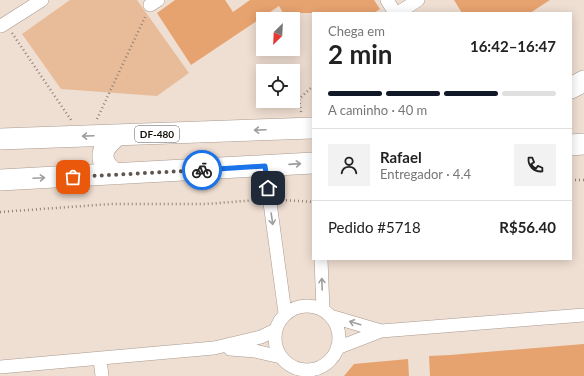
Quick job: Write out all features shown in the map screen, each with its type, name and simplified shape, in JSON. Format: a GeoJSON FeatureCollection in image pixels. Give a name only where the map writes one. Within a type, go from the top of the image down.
{"type":"FeatureCollection","features":[{"type":"Feature","properties":{"kind":"main road"},"geometry":{"type":"LineString","coordinates":[[572,87],[584,81]]}},
{"type":"Feature","properties":{"kind":"main road","name":"DF-480"},"geometry":{"type":"LineString","coordinates":[[0,139],[308,129]]}},
{"type":"Feature","properties":{"kind":"main road"},"geometry":{"type":"LineString","coordinates":[[117,135],[104,150],[105,165],[117,174]]}},
{"type":"Feature","properties":{"kind":"main road"},"geometry":{"type":"LineString","coordinates":[[572,145],[584,144]]}},
{"type":"Feature","properties":{"kind":"main road"},"geometry":{"type":"LineString","coordinates":[[0,180],[312,163]]}},
{"type":"Feature","properties":{"kind":"street"},"geometry":{"type":"LineString","coordinates":[[2,25],[42,0]]}},
{"type":"Feature","properties":{"kind":"street"},"geometry":{"type":"LineString","coordinates":[[387,0],[396,12]]}},
{"type":"Feature","properties":{"kind":"street"},"geometry":{"type":"LineString","coordinates":[[399,12],[418,0]]}},
{"type":"Feature","properties":{"kind":"street"},"geometry":{"type":"LineString","coordinates":[[265,166],[285,313]]}},
{"type":"Feature","properties":{"kind":"street"},"geometry":{"type":"LineString","coordinates":[[321,260],[326,313],[335,323],[338,331],[338,348],[325,370],[317,368],[299,372],[281,357],[275,344],[275,330],[285,313],[297,307],[310,306],[326,313],[381,331]]}},
{"type":"Feature","properties":{"kind":"street"},"geometry":{"type":"LineString","coordinates":[[338,348],[381,331],[584,315]]}},
{"type":"Feature","properties":{"kind":"street"},"geometry":{"type":"LineString","coordinates":[[0,367],[214,348],[261,337],[275,330]]}},
{"type":"Feature","properties":{"kind":"street"},"geometry":{"type":"LineString","coordinates":[[214,348],[255,351],[281,357]]}},
{"type":"Feature","properties":{"kind":"street"},"geometry":{"type":"LineString","coordinates":[[100,359],[102,376]]}},
{"type":"Feature","properties":{"kind":"path"},"geometry":{"type":"LineString","coordinates":[[81,136],[154,3]]}},
{"type":"Feature","properties":{"kind":"path"},"geometry":{"type":"LineString","coordinates":[[2,25],[71,118],[81,136]]}},
{"type":"Feature","properties":{"kind":"path"},"geometry":{"type":"LineString","coordinates":[[308,129],[299,99],[312,87]]}},
{"type":"Feature","properties":{"kind":"path"},"geometry":{"type":"LineString","coordinates":[[572,180],[584,180]]}},
{"type":"Feature","properties":{"kind":"path"},"geometry":{"type":"LineString","coordinates":[[0,212],[111,204],[206,204],[269,200],[312,202]]}},
{"type":"Feature","properties":{"kind":"shaded area"},"geometry":{"type":"Polygon","coordinates":[[[70,0],[137,0],[189,73],[157,96],[61,89],[22,34],[70,0]]]}},
{"type":"Feature","properties":{"kind":"building"},"geometry":{"type":"Polygon","coordinates":[[[175,0],[225,0],[233,12],[250,0],[374,0],[380,9],[376,12],[300,13],[282,12],[279,6],[270,12],[256,12],[256,21],[191,65],[157,13],[175,0]]]}},
{"type":"Feature","properties":{"kind":"building"},"geometry":{"type":"Polygon","coordinates":[[[454,0],[550,0],[532,12],[461,12],[454,0]]]}},
{"type":"Feature","properties":{"kind":"building"},"geometry":{"type":"Polygon","coordinates":[[[584,344],[584,376],[430,376],[429,356],[584,344]]]}},
{"type":"Feature","properties":{"kind":"building"},"geometry":{"type":"Polygon","coordinates":[[[408,359],[409,376],[344,376],[354,364],[408,359]]]}},
{"type":"Feature","properties":{"kind":"way so far"},"geometry":{"type":"LineString","coordinates":[[73,177],[202,170]]}},
{"type":"Feature","properties":{"kind":"route"},"geometry":{"type":"LineString","coordinates":[[202,170],[265,166],[268,188]]}}]}
